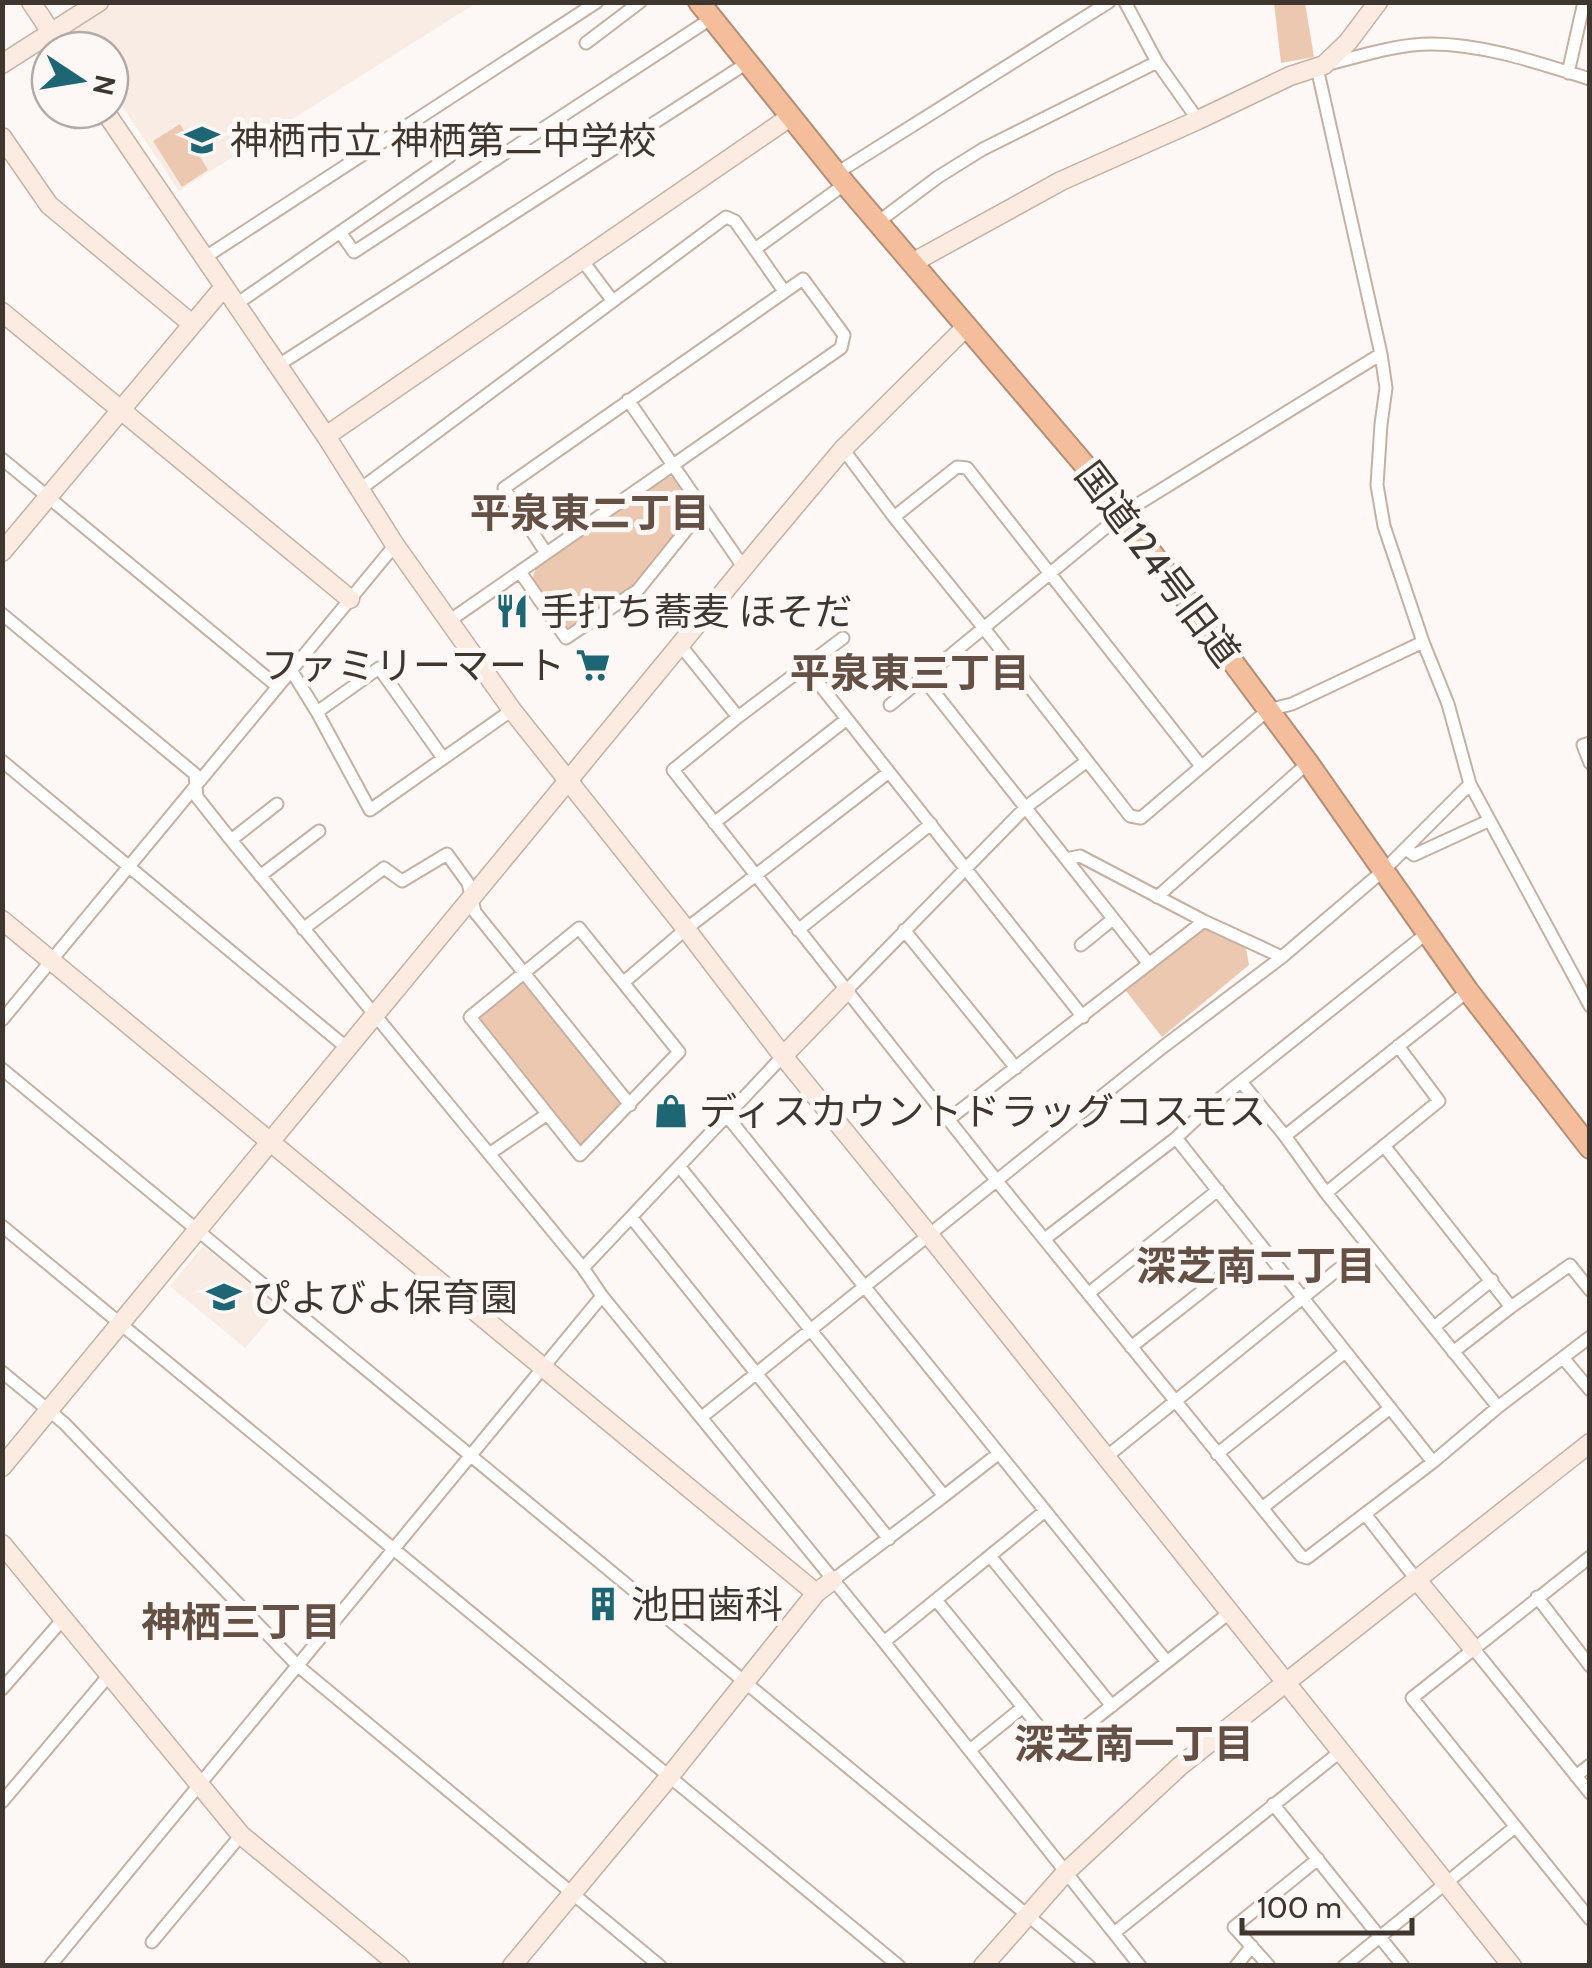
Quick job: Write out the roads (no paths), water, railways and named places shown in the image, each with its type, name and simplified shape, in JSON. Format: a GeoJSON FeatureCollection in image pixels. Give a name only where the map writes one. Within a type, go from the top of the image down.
{"type":"FeatureCollection","features":[{"type":"Feature","properties":{"kind":"highway","name":"国道124号旧道"},"geometry":{"type":"LineString","coordinates":[[705,10],[841,179],[1095,477],[1308,763],[1468,991],[1590,1148]]}},
{"type":"Feature","properties":{"kind":"street"},"geometry":{"type":"LineString","coordinates":[[31,2],[49,30]]}},
{"type":"Feature","properties":{"kind":"street"},"geometry":{"type":"LineString","coordinates":[[56,30],[98,2]]}},
{"type":"Feature","properties":{"kind":"street"},"geometry":{"type":"LineString","coordinates":[[204,258],[597,2]]}},
{"type":"Feature","properties":{"kind":"street"},"geometry":{"type":"LineString","coordinates":[[586,42],[640,2]]}},
{"type":"Feature","properties":{"kind":"street"},"geometry":{"type":"LineString","coordinates":[[755,249],[841,179],[1110,2]]}},
{"type":"Feature","properties":{"kind":"street"},"geometry":{"type":"LineString","coordinates":[[1125,2],[1156,62],[1198,120]]}},
{"type":"Feature","properties":{"kind":"street"},"geometry":{"type":"LineString","coordinates":[[1378,2],[1318,72],[1386,388],[1376,485],[1384,526],[1448,704],[1470,784],[1590,1006]]}},
{"type":"Feature","properties":{"kind":"street"},"geometry":{"type":"LineString","coordinates":[[1568,73],[1584,2]]}},
{"type":"Feature","properties":{"kind":"street"},"geometry":{"type":"LineString","coordinates":[[340,232],[354,252],[705,10]]}},
{"type":"Feature","properties":{"kind":"street"},"geometry":{"type":"LineString","coordinates":[[912,263],[1061,181],[1290,76],[1324,65],[1429,44],[1462,46],[1536,62],[1590,79]]}},
{"type":"Feature","properties":{"kind":"street"},"geometry":{"type":"LineString","coordinates":[[2,64],[30,46]]}},
{"type":"Feature","properties":{"kind":"street"},"geometry":{"type":"LineString","coordinates":[[878,222],[983,149],[1156,62]]}},
{"type":"Feature","properties":{"kind":"street"},"geometry":{"type":"LineString","coordinates":[[278,366],[747,63]]}},
{"type":"Feature","properties":{"kind":"street"},"geometry":{"type":"LineString","coordinates":[[326,436],[790,117]]}},
{"type":"Feature","properties":{"kind":"street"},"geometry":{"type":"LineString","coordinates":[[118,130],[326,436],[394,544],[512,710],[783,1056],[1512,1966]]}},
{"type":"Feature","properties":{"kind":"street"},"geometry":{"type":"LineString","coordinates":[[2,137],[49,205],[192,324]]}},
{"type":"Feature","properties":{"kind":"street"},"geometry":{"type":"LineString","coordinates":[[235,305],[450,156]]}},
{"type":"Feature","properties":{"kind":"street"},"geometry":{"type":"LineString","coordinates":[[360,490],[726,217],[735,220],[784,291]]}},
{"type":"Feature","properties":{"kind":"street"},"geometry":{"type":"LineString","coordinates":[[582,260],[612,300]]}},
{"type":"Feature","properties":{"kind":"street"},"geometry":{"type":"LineString","coordinates":[[449,621],[841,348],[844,335],[803,278],[504,488],[546,552]]}},
{"type":"Feature","properties":{"kind":"street"},"geometry":{"type":"LineString","coordinates":[[2,552],[223,288]]}},
{"type":"Feature","properties":{"kind":"street"},"geometry":{"type":"LineString","coordinates":[[2,312],[350,599]]}},
{"type":"Feature","properties":{"kind":"street"},"geometry":{"type":"LineString","coordinates":[[2,1467],[843,449],[966,326]]}},
{"type":"Feature","properties":{"kind":"street"},"geometry":{"type":"LineString","coordinates":[[890,704],[1122,514],[1381,354]]}},
{"type":"Feature","properties":{"kind":"street"},"geometry":{"type":"LineString","coordinates":[[628,400],[744,568]]}},
{"type":"Feature","properties":{"kind":"street"},"geometry":{"type":"LineString","coordinates":[[843,449],[1130,816],[1141,818],[1268,710],[1292,704],[1423,642]]}},
{"type":"Feature","properties":{"kind":"street"},"geometry":{"type":"LineString","coordinates":[[2,458],[277,686]]}},
{"type":"Feature","properties":{"kind":"street"},"geometry":{"type":"LineString","coordinates":[[894,517],[957,467],[967,468],[1201,766]]}},
{"type":"Feature","properties":{"kind":"street"},"geometry":{"type":"LineString","coordinates":[[520,572],[566,638],[638,590],[703,509]]}},
{"type":"Feature","properties":{"kind":"street"},"geometry":{"type":"LineString","coordinates":[[2,1020],[394,544]]}},
{"type":"Feature","properties":{"kind":"street"},"geometry":{"type":"LineString","coordinates":[[2,614],[195,774],[197,797],[231,840],[583,1268],[1140,1966]]}},
{"type":"Feature","properties":{"kind":"street"},"geometry":{"type":"LineString","coordinates":[[844,638],[673,770],[846,992],[1300,1556],[1307,1558],[1590,1337]]}},
{"type":"Feature","properties":{"kind":"street"},"geometry":{"type":"LineString","coordinates":[[681,646],[738,717]]}},
{"type":"Feature","properties":{"kind":"street"},"geometry":{"type":"LineString","coordinates":[[805,666],[1083,1017]]}},
{"type":"Feature","properties":{"kind":"street"},"geometry":{"type":"LineString","coordinates":[[317,712],[379,668],[443,758]]}},
{"type":"Feature","properties":{"kind":"street"},"geometry":{"type":"LineString","coordinates":[[290,670],[370,810],[512,710]]}},
{"type":"Feature","properties":{"kind":"street"},"geometry":{"type":"LineString","coordinates":[[923,678],[1149,964]]}},
{"type":"Feature","properties":{"kind":"street"},"geometry":{"type":"LineString","coordinates":[[714,823],[847,719]]}},
{"type":"Feature","properties":{"kind":"street"},"geometry":{"type":"LineString","coordinates":[[1590,743],[1583,745],[1590,762]]}},
{"type":"Feature","properties":{"kind":"street"},"geometry":{"type":"LineString","coordinates":[[2,761],[348,1048]]}},
{"type":"Feature","properties":{"kind":"street"},"geometry":{"type":"LineString","coordinates":[[583,1268],[1026,807],[1087,761]]}},
{"type":"Feature","properties":{"kind":"street"},"geometry":{"type":"LineString","coordinates":[[1158,897],[1308,763]]}},
{"type":"Feature","properties":{"kind":"street"},"geometry":{"type":"LineString","coordinates":[[624,982],[686,928],[890,772]]}},
{"type":"Feature","properties":{"kind":"street"},"geometry":{"type":"LineString","coordinates":[[702,1418],[1163,1047],[1282,957],[1384,870],[1470,784]]}},
{"type":"Feature","properties":{"kind":"street"},"geometry":{"type":"LineString","coordinates":[[231,840],[277,804]]}},
{"type":"Feature","properties":{"kind":"street"},"geometry":{"type":"LineString","coordinates":[[1406,849],[1414,855],[1488,820]]}},
{"type":"Feature","properties":{"kind":"street"},"geometry":{"type":"LineString","coordinates":[[798,930],[931,824]]}},
{"type":"Feature","properties":{"kind":"street"},"geometry":{"type":"LineString","coordinates":[[260,876],[319,832]]}},
{"type":"Feature","properties":{"kind":"street"},"geometry":{"type":"LineString","coordinates":[[302,929],[384,868],[402,882],[447,854],[468,883],[475,912],[630,1105]]}},
{"type":"Feature","properties":{"kind":"street"},"geometry":{"type":"LineString","coordinates":[[1066,859],[1080,856],[1282,957]]}},
{"type":"Feature","properties":{"kind":"street"},"geometry":{"type":"LineString","coordinates":[[1080,945],[1114,919]]}},
{"type":"Feature","properties":{"kind":"street"},"geometry":{"type":"LineString","coordinates":[[2,920],[816,1593]]}},
{"type":"Feature","properties":{"kind":"street"},"geometry":{"type":"LineString","coordinates":[[950,1119],[1204,921]]}},
{"type":"Feature","properties":{"kind":"street"},"geometry":{"type":"LineString","coordinates":[[579,928],[679,1052],[580,1155],[470,1018],[524,972],[579,928]]}},
{"type":"Feature","properties":{"kind":"street"},"geometry":{"type":"LineString","coordinates":[[904,930],[1016,1068]]}},
{"type":"Feature","properties":{"kind":"street"},"geometry":{"type":"LineString","coordinates":[[1046,1238],[1176,1138],[1427,933]]}},
{"type":"Feature","properties":{"kind":"street"},"geometry":{"type":"LineString","coordinates":[[1285,1136],[1468,991]]}},
{"type":"Feature","properties":{"kind":"street"},"geometry":{"type":"LineString","coordinates":[[1326,1193],[1439,1101],[1398,1046]]}},
{"type":"Feature","properties":{"kind":"street"},"geometry":{"type":"LineString","coordinates":[[2,1068],[1089,1966]]}},
{"type":"Feature","properties":{"kind":"street"},"geometry":{"type":"LineString","coordinates":[[1242,1083],[1498,1407]]}},
{"type":"Feature","properties":{"kind":"street"},"geometry":{"type":"LineString","coordinates":[[490,1154],[546,1115]]}},
{"type":"Feature","properties":{"kind":"street"},"geometry":{"type":"LineString","coordinates":[[727,1116],[1167,1662]]}},
{"type":"Feature","properties":{"kind":"street"},"geometry":{"type":"LineString","coordinates":[[1176,1138],[1433,1462]]}},
{"type":"Feature","properties":{"kind":"street"},"geometry":{"type":"LineString","coordinates":[[1385,1146],[1511,1307]]}},
{"type":"Feature","properties":{"kind":"street"},"geometry":{"type":"LineString","coordinates":[[679,1166],[944,1496]]}},
{"type":"Feature","properties":{"kind":"street"},"geometry":{"type":"LineString","coordinates":[[1089,1293],[1218,1190]]}},
{"type":"Feature","properties":{"kind":"street"},"geometry":{"type":"LineString","coordinates":[[630,1217],[889,1539]]}},
{"type":"Feature","properties":{"kind":"street"},"geometry":{"type":"LineString","coordinates":[[2,1226],[899,1966]]}},
{"type":"Feature","properties":{"kind":"street"},"geometry":{"type":"LineString","coordinates":[[1131,1347],[1261,1245]]}},
{"type":"Feature","properties":{"kind":"street"},"geometry":{"type":"LineString","coordinates":[[1104,1458],[1369,1246]]}},
{"type":"Feature","properties":{"kind":"street"},"geometry":{"type":"LineString","coordinates":[[1454,1352],[1570,1265],[1590,1290]]}},
{"type":"Feature","properties":{"kind":"street"},"geometry":{"type":"LineString","coordinates":[[1434,1327],[1492,1280]]}},
{"type":"Feature","properties":{"kind":"street"},"geometry":{"type":"LineString","coordinates":[[50,1966],[602,1296]]}},
{"type":"Feature","properties":{"kind":"street"},"geometry":{"type":"LineString","coordinates":[[1216,1454],[1344,1353]]}},
{"type":"Feature","properties":{"kind":"street"},"geometry":{"type":"LineString","coordinates":[[1564,1358],[1590,1390]]}},
{"type":"Feature","properties":{"kind":"street"},"geometry":{"type":"LineString","coordinates":[[2,1372],[64,1423],[298,1666],[660,1966]]}},
{"type":"Feature","properties":{"kind":"street"},"geometry":{"type":"LineString","coordinates":[[1262,1508],[1389,1409]]}},
{"type":"Feature","properties":{"kind":"street"},"geometry":{"type":"LineString","coordinates":[[983,1966],[1066,1872],[1180,1766],[1590,1443]]}},
{"type":"Feature","properties":{"kind":"street"},"geometry":{"type":"LineString","coordinates":[[512,1966],[816,1593],[998,1454]]}},
{"type":"Feature","properties":{"kind":"street"},"geometry":{"type":"LineString","coordinates":[[884,1642],[1045,1512]]}},
{"type":"Feature","properties":{"kind":"street"},"geometry":{"type":"LineString","coordinates":[[1364,1514],[1590,1793]]}},
{"type":"Feature","properties":{"kind":"street"},"geometry":{"type":"LineString","coordinates":[[2,1544],[240,1835],[400,1966]]}},
{"type":"Feature","properties":{"kind":"street"},"geometry":{"type":"LineString","coordinates":[[990,1556],[1112,1706]]}},
{"type":"Feature","properties":{"kind":"street"},"geometry":{"type":"LineString","coordinates":[[1590,1557],[1412,1698],[1590,1919]]}},
{"type":"Feature","properties":{"kind":"street"},"geometry":{"type":"LineString","coordinates":[[1537,1598],[1590,1666]]}},
{"type":"Feature","properties":{"kind":"street"},"geometry":{"type":"LineString","coordinates":[[936,1600],[1057,1749],[1228,1613]]}},
{"type":"Feature","properties":{"kind":"street"},"geometry":{"type":"LineString","coordinates":[[2,1690],[64,1618]]}},
{"type":"Feature","properties":{"kind":"street"},"geometry":{"type":"LineString","coordinates":[[2,1802],[110,1674]]}},
{"type":"Feature","properties":{"kind":"street"},"geometry":{"type":"LineString","coordinates":[[970,1750],[1022,1707]]}},
{"type":"Feature","properties":{"kind":"street"},"geometry":{"type":"LineString","coordinates":[[1114,1933],[1342,1751]]}},
{"type":"Feature","properties":{"kind":"street"},"geometry":{"type":"LineString","coordinates":[[1576,1776],[1590,1765]]}},
{"type":"Feature","properties":{"kind":"street"},"geometry":{"type":"LineString","coordinates":[[1273,1804],[1403,1966]]}},
{"type":"Feature","properties":{"kind":"street"},"geometry":{"type":"LineString","coordinates":[[1344,1966],[1515,1827]]}},
{"type":"Feature","properties":{"kind":"street"},"geometry":{"type":"LineString","coordinates":[[152,1942],[240,1835]]}},
{"type":"Feature","properties":{"kind":"street"},"geometry":{"type":"LineString","coordinates":[[1269,1966],[1234,1926],[1318,1859]]}},
{"type":"Feature","properties":{"kind":"street"},"geometry":{"type":"LineString","coordinates":[[1236,1966],[1252,1946]]}},
{"type":"Feature","properties":{"kind":"place","name":"神栖市立 神栖第二中学校"},"geometry":{"type":"Point","coordinates":[202,140]}},
{"type":"Feature","properties":{"kind":"place","name":"手打ち蕎麦 ほそだ"},"geometry":{"type":"Point","coordinates":[512,611]}},
{"type":"Feature","properties":{"kind":"place","name":"ファミリーマート"},"geometry":{"type":"Point","coordinates":[593,665]}},
{"type":"Feature","properties":{"kind":"place","name":"ディスカウントドラッグコスモス"},"geometry":{"type":"Point","coordinates":[671,1111]}},
{"type":"Feature","properties":{"kind":"place","name":"ぴよびよ保育園"},"geometry":{"type":"Point","coordinates":[224,1297]}},
{"type":"Feature","properties":{"kind":"place","name":"池田歯科"},"geometry":{"type":"Point","coordinates":[603,1604]}},
{"type":"Feature","properties":{"kind":"district","name":"平泉東二丁目"},"geometry":{"type":"Point","coordinates":[590,512]}},
{"type":"Feature","properties":{"kind":"district","name":"平泉東三丁目"},"geometry":{"type":"Point","coordinates":[910,672]}},
{"type":"Feature","properties":{"kind":"district","name":"深芝南二丁目"},"geometry":{"type":"Point","coordinates":[1256,1265]}},
{"type":"Feature","properties":{"kind":"district","name":"神栖三丁目"},"geometry":{"type":"Point","coordinates":[241,1621]}},
{"type":"Feature","properties":{"kind":"district","name":"深芝南一丁目"},"geometry":{"type":"Point","coordinates":[1134,1743]}}]}
